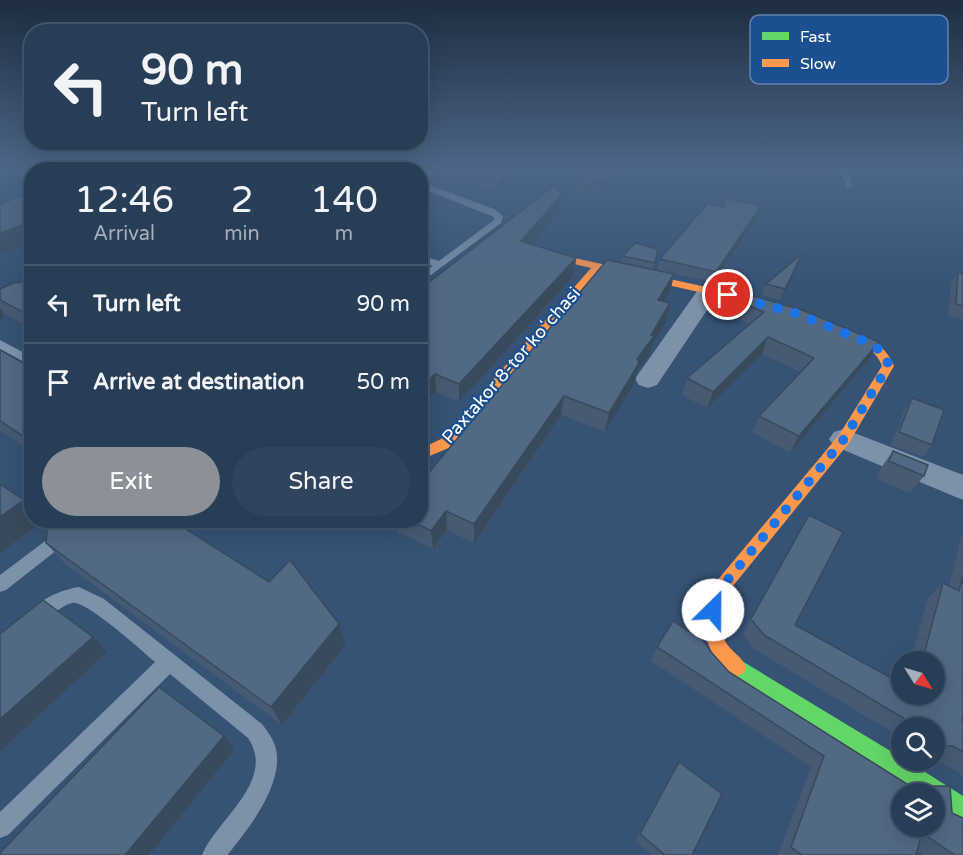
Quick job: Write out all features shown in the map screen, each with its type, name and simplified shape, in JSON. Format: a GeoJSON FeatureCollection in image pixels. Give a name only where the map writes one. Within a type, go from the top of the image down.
{"type":"FeatureCollection","features":[{"type":"Feature","properties":{"kind":"street","name":"Paxtakor 8-tor koʻchasi"},"geometry":{"type":"LineString","coordinates":[[552,256],[747,299],[804,317]]}},
{"type":"Feature","properties":{"kind":"street","name":"Paxtakor 8-tor koʻchasi"},"geometry":{"type":"LineString","coordinates":[[428,451],[446,443],[597,267]]}},
{"type":"Feature","properties":{"kind":"street"},"geometry":{"type":"LineString","coordinates":[[648,379],[708,292]]}},
{"type":"Feature","properties":{"kind":"street"},"geometry":{"type":"LineString","coordinates":[[824,325],[880,350],[887,358],[888,366],[844,439],[716,594],[713,610],[716,644],[738,667],[963,808]]}},
{"type":"Feature","properties":{"kind":"street"},"geometry":{"type":"LineString","coordinates":[[844,439],[963,488]]}},
{"type":"Feature","properties":{"kind":"lane"},"geometry":{"type":"LineString","coordinates":[[428,274],[498,221],[499,216],[481,209]]}},
{"type":"Feature","properties":{"kind":"lane"},"geometry":{"type":"LineString","coordinates":[[428,261],[440,265]]}},
{"type":"Feature","properties":{"kind":"lane"},"geometry":{"type":"LineString","coordinates":[[0,344],[24,358]]}},
{"type":"Feature","properties":{"kind":"lane"},"geometry":{"type":"LineString","coordinates":[[0,585],[75,528]]}},
{"type":"Feature","properties":{"kind":"lane"},"geometry":{"type":"LineString","coordinates":[[18,631],[66,596],[79,595],[98,605],[255,731],[267,750],[263,778],[242,819],[213,855]]}},
{"type":"Feature","properties":{"kind":"lane"},"geometry":{"type":"LineString","coordinates":[[0,827],[169,662]]}},
{"type":"Feature","properties":{"kind":"building"},"geometry":{"type":"Polygon","coordinates":[[[0,209],[24,209],[24,224],[0,233],[0,209]]]}},
{"type":"Feature","properties":{"kind":"building"},"geometry":{"type":"Polygon","coordinates":[[[524,209],[549,209],[521,241],[576,258],[459,384],[435,374],[428,381],[428,283],[524,209]]]}},
{"type":"Feature","properties":{"kind":"building"},"geometry":{"type":"Polygon","coordinates":[[[703,209],[759,209],[716,272],[660,259],[703,209]]]}},
{"type":"Feature","properties":{"kind":"building"},"geometry":{"type":"Polygon","coordinates":[[[635,243],[658,249],[655,263],[623,256],[635,243]]]}},
{"type":"Feature","properties":{"kind":"building"},"geometry":{"type":"Polygon","coordinates":[[[802,254],[785,289],[766,284],[802,254]]]}},
{"type":"Feature","properties":{"kind":"building"},"geometry":{"type":"Polygon","coordinates":[[[607,260],[674,274],[658,300],[670,303],[651,335],[654,336],[637,359],[639,363],[609,413],[564,396],[474,524],[446,511],[431,531],[425,528],[428,528],[428,473],[607,260]]]}},
{"type":"Feature","properties":{"kind":"building"},"geometry":{"type":"Polygon","coordinates":[[[958,272],[963,273],[963,306],[956,304],[958,272]]]}},
{"type":"Feature","properties":{"kind":"building"},"geometry":{"type":"Polygon","coordinates":[[[24,281],[24,313],[0,300],[0,289],[16,282],[24,281]]]}},
{"type":"Feature","properties":{"kind":"building"},"geometry":{"type":"Polygon","coordinates":[[[750,295],[802,310],[879,342],[799,436],[759,416],[814,358],[768,337],[713,392],[687,378],[764,312],[741,302],[750,295]]]}},
{"type":"Feature","properties":{"kind":"building"},"geometry":{"type":"Polygon","coordinates":[[[0,350],[24,364],[24,437],[0,421],[0,350]]]}},
{"type":"Feature","properties":{"kind":"building"},"geometry":{"type":"Polygon","coordinates":[[[912,398],[944,410],[932,445],[899,432],[912,398]]]}},
{"type":"Feature","properties":{"kind":"building"},"geometry":{"type":"Polygon","coordinates":[[[893,451],[928,465],[924,476],[889,461],[893,451]]]}},
{"type":"Feature","properties":{"kind":"building"},"geometry":{"type":"Polygon","coordinates":[[[0,484],[24,500],[0,517],[0,484]]]}},
{"type":"Feature","properties":{"kind":"building"},"geometry":{"type":"Polygon","coordinates":[[[809,515],[843,532],[795,625],[891,678],[891,705],[945,705],[945,651],[925,651],[943,583],[959,591],[963,575],[963,752],[953,746],[945,746],[945,717],[902,717],[764,635],[751,619],[809,515]]]}},
{"type":"Feature","properties":{"kind":"building"},"geometry":{"type":"Polygon","coordinates":[[[51,528],[185,528],[269,582],[290,560],[339,624],[271,707],[46,543],[47,531],[51,528]]]}},
{"type":"Feature","properties":{"kind":"building"},"geometry":{"type":"Polygon","coordinates":[[[43,600],[93,637],[0,719],[0,634],[43,600]]]}},
{"type":"Feature","properties":{"kind":"building"},"geometry":{"type":"Polygon","coordinates":[[[673,621],[703,640],[729,672],[905,783],[891,783],[891,837],[921,837],[916,855],[802,855],[791,847],[824,756],[657,647],[673,621]]]}},
{"type":"Feature","properties":{"kind":"building"},"geometry":{"type":"Polygon","coordinates":[[[159,687],[224,736],[125,855],[0,855],[0,853],[159,687]]]}},
{"type":"Feature","properties":{"kind":"building"},"geometry":{"type":"Polygon","coordinates":[[[679,762],[722,794],[692,855],[665,855],[640,834],[679,762]]]}},
{"type":"Feature","properties":{"kind":"building"},"geometry":{"type":"Polygon","coordinates":[[[945,786],[950,786],[952,813],[963,818],[963,855],[955,855],[928,837],[945,837],[945,786]]]}},
{"type":"Feature","properties":{"kind":"traffic: fast"},"geometry":{"type":"LineString","coordinates":[[737,667],[963,808]]}},
{"type":"Feature","properties":{"kind":"traffic: slow"},"geometry":{"type":"LineString","coordinates":[[552,256],[747,299],[787,311]]}},
{"type":"Feature","properties":{"kind":"traffic: slow"},"geometry":{"type":"LineString","coordinates":[[428,451],[446,443],[597,267]]}},
{"type":"Feature","properties":{"kind":"traffic: slow"},"geometry":{"type":"LineString","coordinates":[[737,667],[716,644],[713,610],[716,594],[844,439],[888,366],[885,358],[874,346],[835,329]]}},
{"type":"Feature","properties":{"kind":"route"},"geometry":{"type":"LineString","coordinates":[[713,610],[716,594],[844,439],[888,366],[887,358],[880,350],[862,340],[795,313],[728,295]]}}]}
